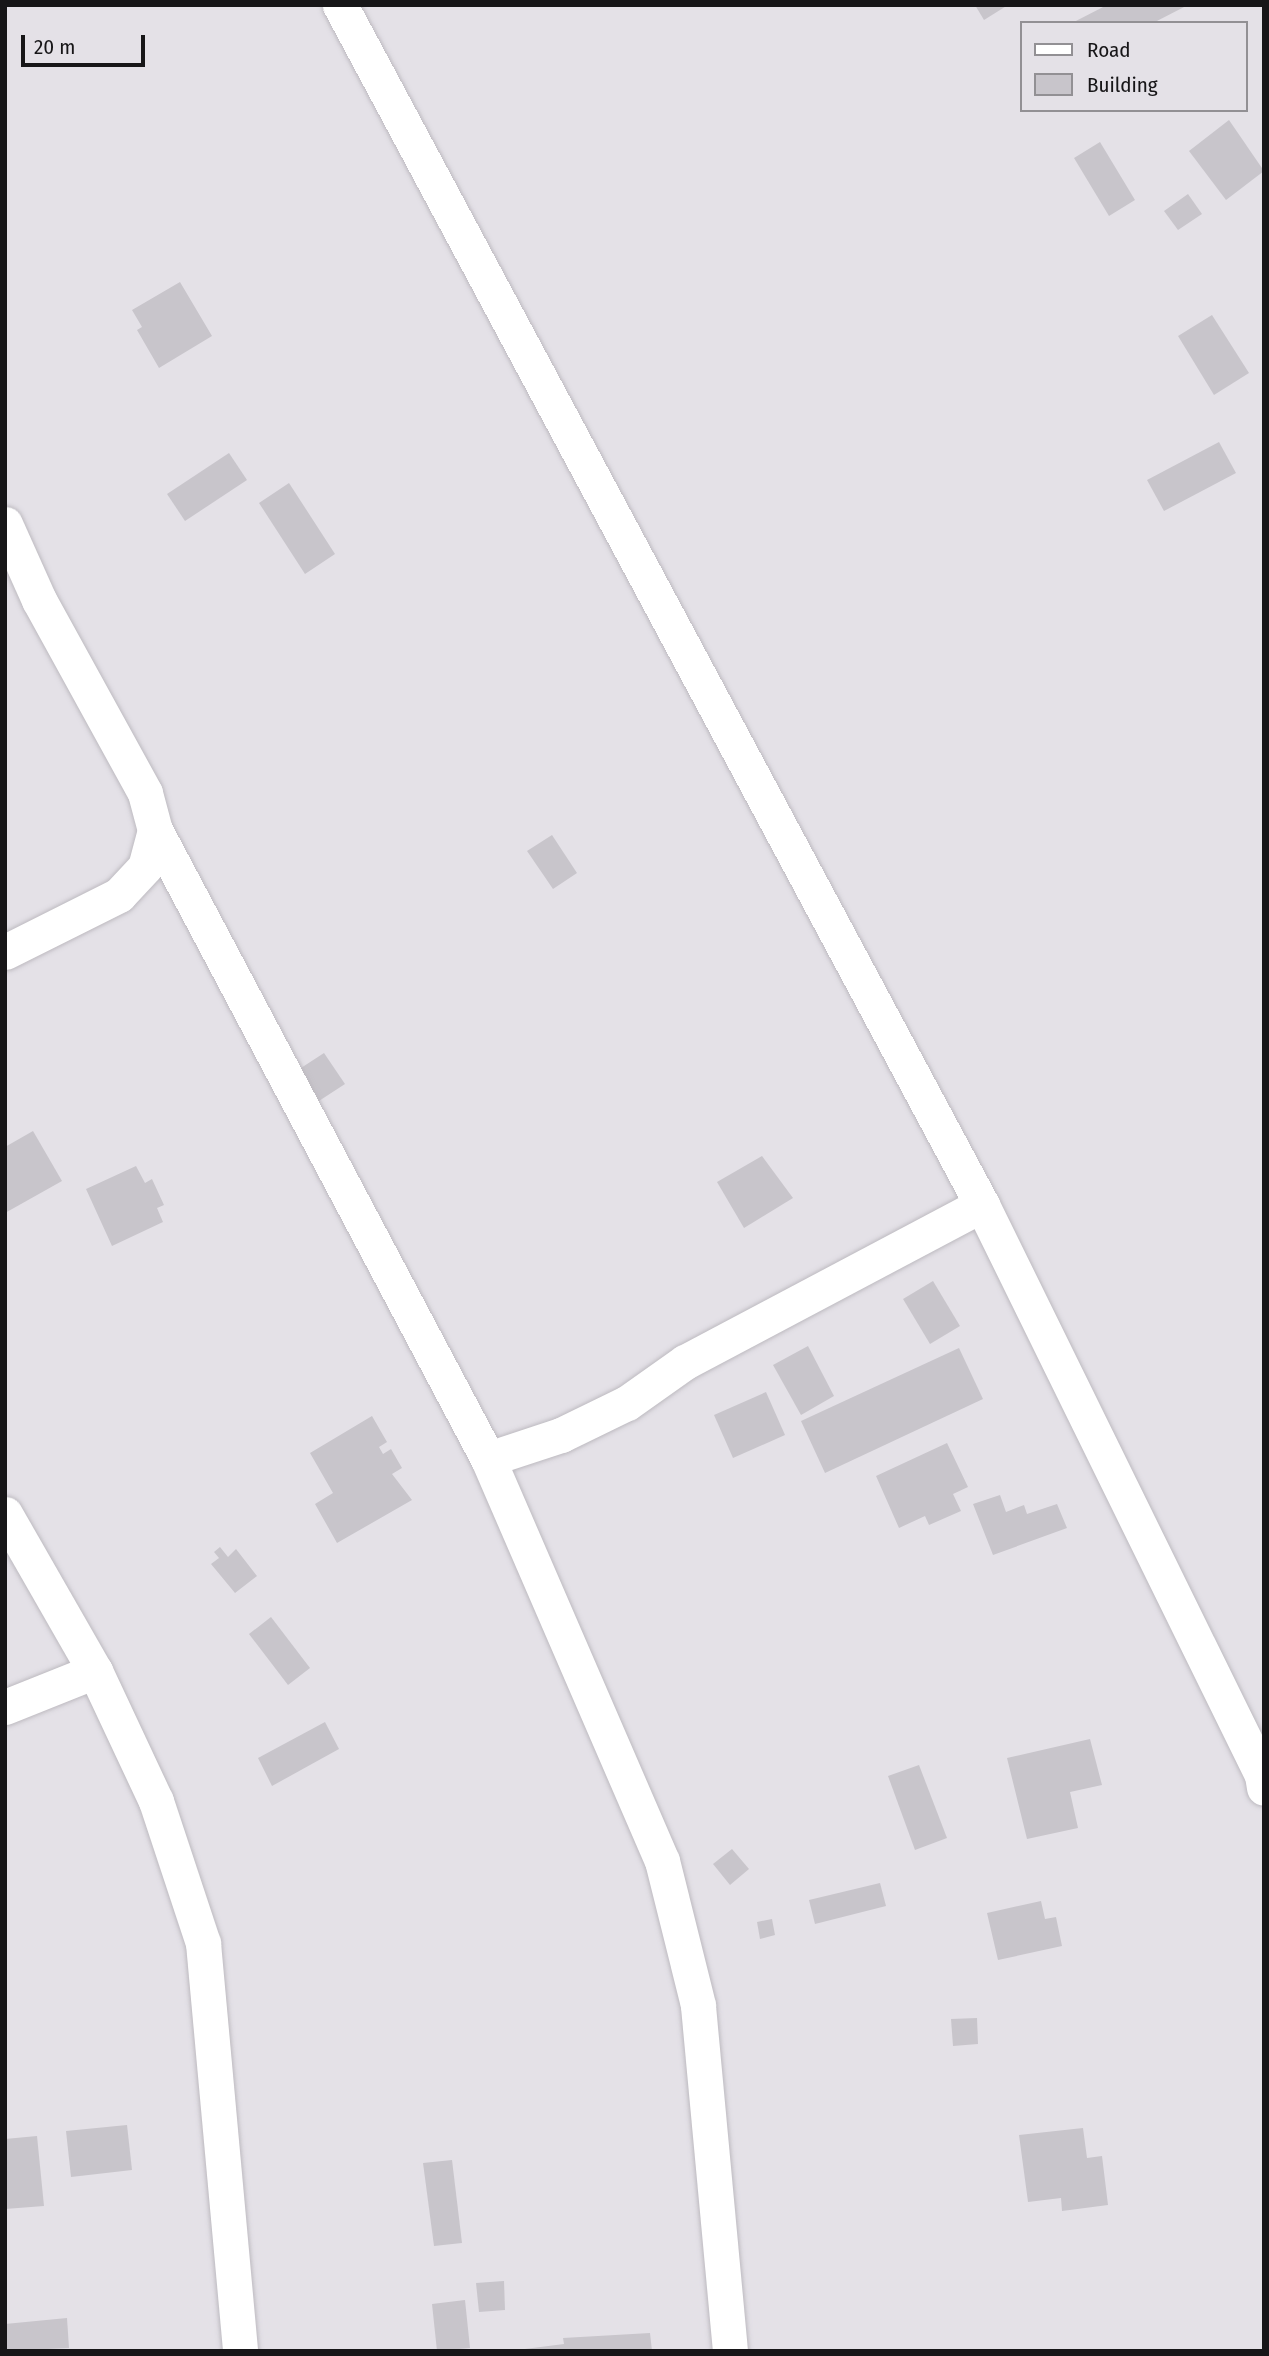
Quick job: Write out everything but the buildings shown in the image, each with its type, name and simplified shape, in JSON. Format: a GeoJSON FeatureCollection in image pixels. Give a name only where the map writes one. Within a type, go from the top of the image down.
{"type":"FeatureCollection","features":[{"type":"Feature","properties":{"kind":"street"},"geometry":{"type":"LineString","coordinates":[[340,5],[982,1205],[1263,1779]]}},
{"type":"Feature","properties":{"kind":"street"},"geometry":{"type":"LineString","coordinates":[[5,524],[39,600],[145,793],[155,830],[488,1459],[662,1861],[698,2005],[730,2351]]}},
{"type":"Feature","properties":{"kind":"street"},"geometry":{"type":"LineString","coordinates":[[5,952],[119,895],[145,867],[155,830]]}},
{"type":"Feature","properties":{"kind":"street"},"geometry":{"type":"LineString","coordinates":[[488,1459],[561,1435],[627,1403],[685,1362],[982,1205]]}},
{"type":"Feature","properties":{"kind":"street"},"geometry":{"type":"LineString","coordinates":[[5,1514],[95,1671],[156,1801],[203,1943],[240,2351]]}},
{"type":"Feature","properties":{"kind":"street"},"geometry":{"type":"LineString","coordinates":[[5,1707],[95,1671]]}}]}
